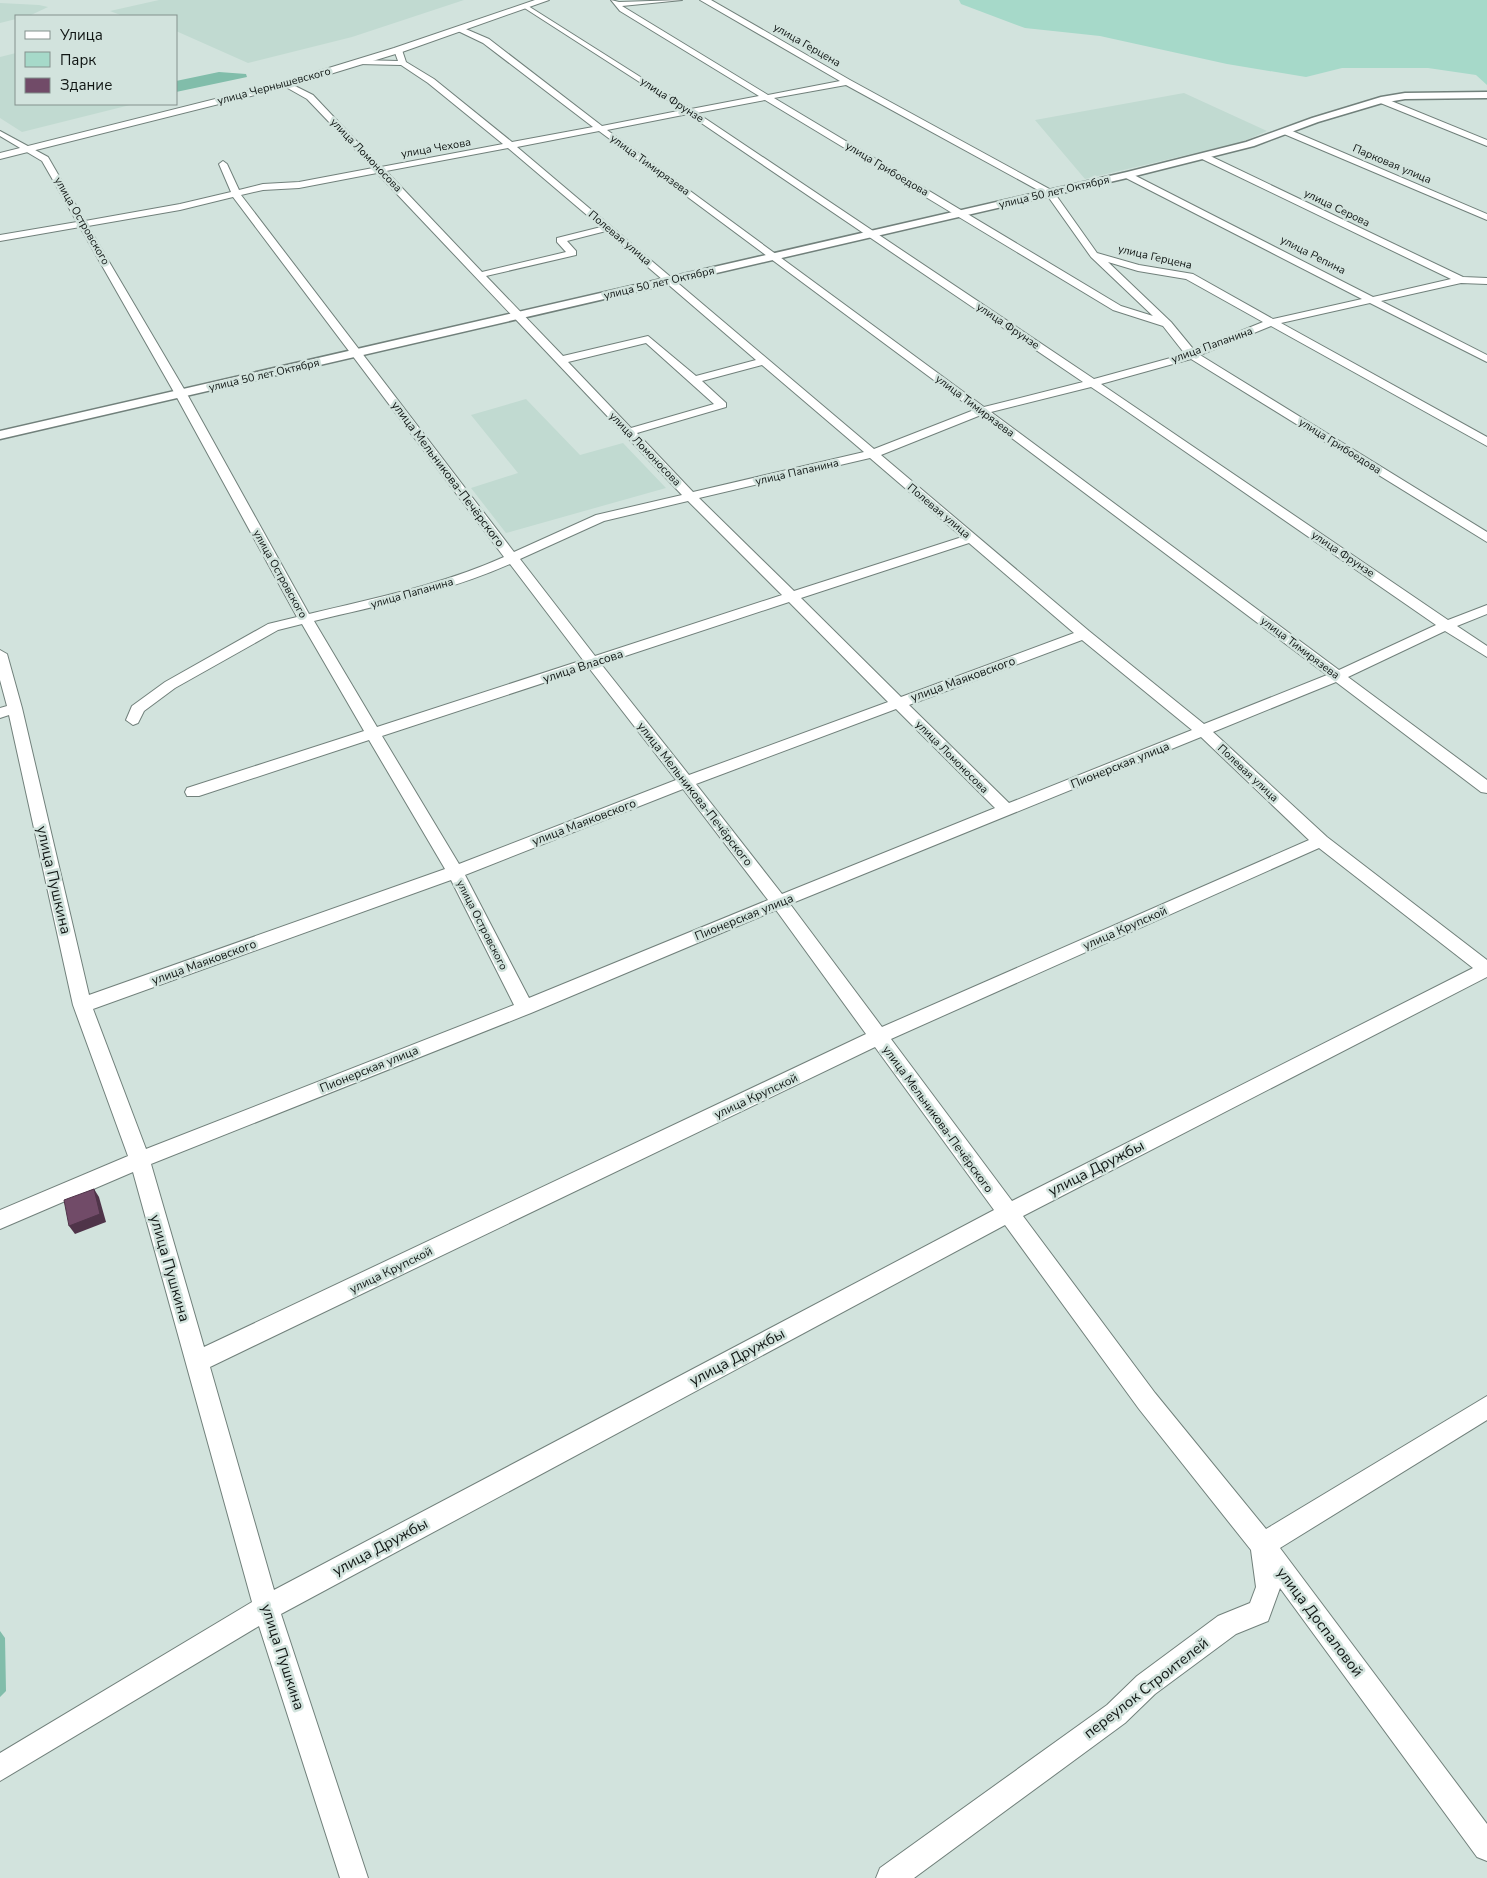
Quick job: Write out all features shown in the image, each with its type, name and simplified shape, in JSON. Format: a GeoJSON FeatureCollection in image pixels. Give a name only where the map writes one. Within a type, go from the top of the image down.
{"type":"FeatureCollection","features":[{"type":"Feature","properties":{"kind":"main road","name":"улица Чернышевского"},"geometry":{"type":"LineString","coordinates":[[0,156],[287,84],[398,50],[544,0]]}},
{"type":"Feature","properties":{"kind":"street"},"geometry":{"type":"LineString","coordinates":[[617,2],[679,0]]}},
{"type":"Feature","properties":{"kind":"street","name":"улица Герцена"},"geometry":{"type":"LineString","coordinates":[[706,0],[847,82],[1050,193],[1094,255],[1138,268],[1189,276],[1487,442]]}},
{"type":"Feature","properties":{"kind":"street","name":"улица Грибоедова"},"geometry":{"type":"LineString","coordinates":[[617,2],[622,10],[1117,308],[1167,324]]}},
{"type":"Feature","properties":{"kind":"street","name":"улица Фрунзе"},"geometry":{"type":"LineString","coordinates":[[525,6],[689,111],[1093,383],[1487,653]]}},
{"type":"Feature","properties":{"kind":"street","name":"улица Тимирязева"},"geometry":{"type":"LineString","coordinates":[[460,29],[486,41],[601,129],[775,256],[1487,788]]}},
{"type":"Feature","properties":{"kind":"street"},"geometry":{"type":"LineString","coordinates":[[359,62],[403,62],[398,50]]}},
{"type":"Feature","properties":{"kind":"street","name":"Полевая улица"},"geometry":{"type":"LineString","coordinates":[[403,62],[431,81],[511,146],[1084,634],[1203,731],[1321,841],[1486,969]]}},
{"type":"Feature","properties":{"kind":"street","name":"улица Чехова"},"geometry":{"type":"LineString","coordinates":[[0,238],[84,224],[264,187],[299,185],[847,82]]}},
{"type":"Feature","properties":{"kind":"street","name":"улица Ломоносова"},"geometry":{"type":"LineString","coordinates":[[287,84],[310,97],[691,497],[1007,811]]}},
{"type":"Feature","properties":{"kind":"street","name":"улица 50 лет Октября"},"geometry":{"type":"LineString","coordinates":[[0,435],[1127,175],[1250,144],[1287,132],[1315,120],[1381,100],[1405,96],[1487,95]]}},
{"type":"Feature","properties":{"kind":"street"},"geometry":{"type":"LineString","coordinates":[[1381,100],[1487,143]]}},
{"type":"Feature","properties":{"kind":"street","name":"Парковая улица"},"geometry":{"type":"LineString","coordinates":[[1287,132],[1487,217]]}},
{"type":"Feature","properties":{"kind":"street","name":"улица Островского"},"geometry":{"type":"LineString","coordinates":[[0,133],[26,150],[45,159],[181,394],[305,618],[455,872],[525,1008]]}},
{"type":"Feature","properties":{"kind":"street","name":"улица Серова"},"geometry":{"type":"LineString","coordinates":[[1203,156],[1461,280]]}},
{"type":"Feature","properties":{"kind":"street","name":"улица Мельникова-Печёрского"},"geometry":{"type":"LineString","coordinates":[[223,164],[236,194],[511,557],[779,902],[1147,1401]]}},
{"type":"Feature","properties":{"kind":"street","name":"улица Репина"},"geometry":{"type":"LineString","coordinates":[[1127,175],[1487,360]]}},
{"type":"Feature","properties":{"kind":"street"},"geometry":{"type":"LineString","coordinates":[[480,275],[573,253],[560,240],[608,228]]}},
{"type":"Feature","properties":{"kind":"street","name":"улица Грибоедова"},"geometry":{"type":"LineString","coordinates":[[1094,255],[1167,324],[1192,355],[1487,538]]}},
{"type":"Feature","properties":{"kind":"street","name":"улица Папанина"},"geometry":{"type":"LineString","coordinates":[[133,720],[137,709],[170,685],[273,627],[419,592],[481,572],[600,518],[872,454],[981,411],[1093,383],[1192,355],[1272,322],[1461,280],[1487,281]]}},
{"type":"Feature","properties":{"kind":"street"},"geometry":{"type":"LineString","coordinates":[[561,360],[648,339],[722,405],[629,432]]}},
{"type":"Feature","properties":{"kind":"street"},"geometry":{"type":"LineString","coordinates":[[694,380],[764,362]]}},
{"type":"Feature","properties":{"kind":"street","name":"улица Власова"},"geometry":{"type":"LineString","coordinates":[[194,792],[971,538]]}},
{"type":"Feature","properties":{"kind":"street","name":"Пионерская улица"},"geometry":{"type":"LineString","coordinates":[[0,1220],[140,1160],[525,1008],[779,902],[1338,676],[1447,625],[1487,609]]}},
{"type":"Feature","properties":{"kind":"street","name":"улица Маяковского"},"geometry":{"type":"LineString","coordinates":[[82,1005],[455,872],[686,782],[1084,634]]}},
{"type":"Feature","properties":{"kind":"street","name":"улица Пушкина"},"geometry":{"type":"LineString","coordinates":[[0,654],[8,710],[82,1005],[140,1160],[266,1608],[354,1878]]}},
{"type":"Feature","properties":{"kind":"street","name":"улица Крупской"},"geometry":{"type":"LineString","coordinates":[[197,1362],[878,1037],[1321,841]]}},
{"type":"Feature","properties":{"kind":"street","name":"улица Дружбы"},"geometry":{"type":"LineString","coordinates":[[0,1768],[266,1608],[1008,1213],[1486,969]]}},
{"type":"Feature","properties":{"kind":"street","name":"улица Доспаловой"},"geometry":{"type":"LineString","coordinates":[[1147,1401],[1263,1545],[1487,1847]]}},
{"type":"Feature","properties":{"kind":"street"},"geometry":{"type":"LineString","coordinates":[[1263,1545],[1487,1407]]}},
{"type":"Feature","properties":{"kind":"street","name":"переулок Строителей"},"geometry":{"type":"LineString","coordinates":[[890,1878],[1116,1714],[1146,1685],[1227,1626],[1259,1612],[1268,1587],[1263,1545]]}},
{"type":"Feature","properties":{"kind":"shaded area"},"geometry":{"type":"Polygon","coordinates":[[[159,0],[464,0],[352,37],[248,63],[178,32],[178,15],[120,15],[110,11],[159,0]]]}},
{"type":"Feature","properties":{"kind":"shaded area"},"geometry":{"type":"Polygon","coordinates":[[[0,3],[48,7],[31,15],[15,15],[15,19],[0,23],[0,3]]]}},
{"type":"Feature","properties":{"kind":"shaded area"},"geometry":{"type":"Polygon","coordinates":[[[15,53],[15,105],[130,105],[22,132],[0,118],[0,57],[15,53]]]}},
{"type":"Feature","properties":{"kind":"shaded area"},"geometry":{"type":"Polygon","coordinates":[[[219,72],[246,74],[247,77],[178,92],[178,81],[219,72]]]}},
{"type":"Feature","properties":{"kind":"shaded area"},"geometry":{"type":"Polygon","coordinates":[[[1184,93],[1267,131],[1242,142],[1085,179],[1035,120],[1184,93]]]}},
{"type":"Feature","properties":{"kind":"shaded area"},"geometry":{"type":"Polygon","coordinates":[[[526,399],[580,455],[623,443],[666,488],[506,533],[471,488],[518,473],[471,415],[526,399]]]}},
{"type":"Feature","properties":{"kind":"shaded area"},"geometry":{"type":"Polygon","coordinates":[[[0,1631],[5,1638],[6,1691],[0,1697],[0,1631]]]}},
{"type":"Feature","properties":{"kind":"green space"},"geometry":{"type":"Polygon","coordinates":[[[959,0],[1487,0],[1487,85],[1476,75],[1428,68],[1342,68],[1306,77],[1227,64],[1100,36],[1025,28],[961,4],[959,0]]]}},
{"type":"Feature","properties":{"kind":"building"},"geometry":{"type":"Polygon","coordinates":[[[94,1189],[100,1214],[69,1226],[64,1200],[94,1189]]]}}]}
